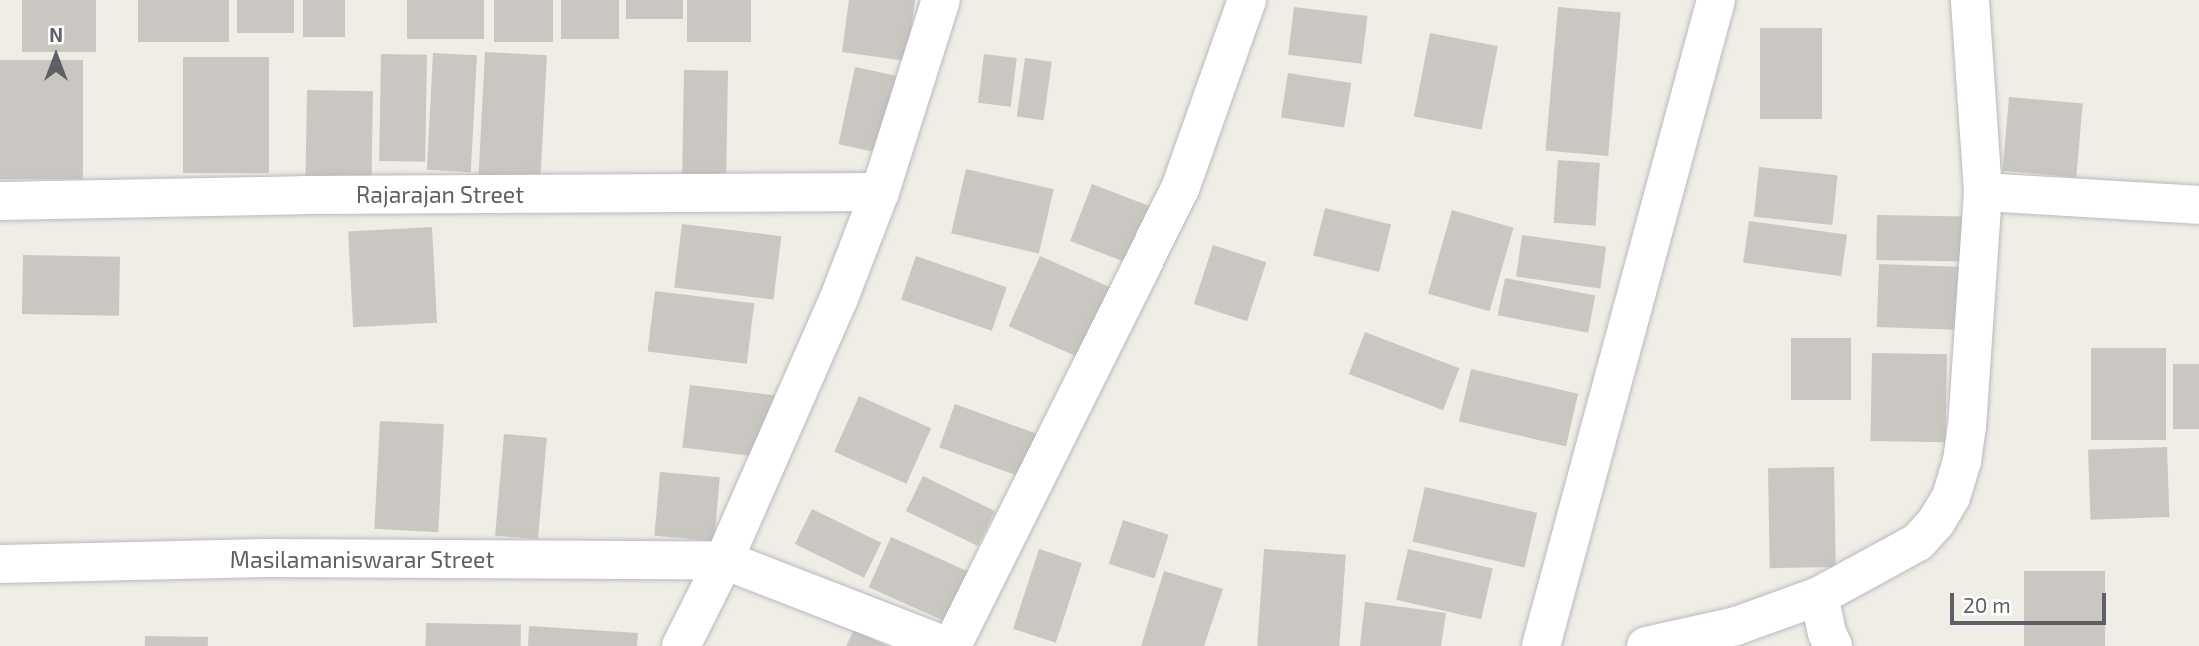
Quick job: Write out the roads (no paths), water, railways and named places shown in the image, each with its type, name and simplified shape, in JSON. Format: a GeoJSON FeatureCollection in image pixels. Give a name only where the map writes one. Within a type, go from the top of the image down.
{"type":"FeatureCollection","features":[{"type":"Feature","properties":{"kind":"street"},"geometry":{"type":"LineString","coordinates":[[681,646],[724,560],[839,298],[880,192],[941,0]]}},
{"type":"Feature","properties":{"kind":"street"},"geometry":{"type":"LineString","coordinates":[[952,646],[1180,189],[1247,0]]}},
{"type":"Feature","properties":{"kind":"street"},"geometry":{"type":"LineString","coordinates":[[1541,646],[1716,0]]}},
{"type":"Feature","properties":{"kind":"street"},"geometry":{"type":"LineString","coordinates":[[1646,646],[1736,626],[1819,596],[1918,542],[1936,522],[1951,497],[1968,427],[1983,192],[1970,0]]}},
{"type":"Feature","properties":{"kind":"street","name":"Rajarajan Street"},"geometry":{"type":"LineString","coordinates":[[0,201],[316,195],[880,192]]}},
{"type":"Feature","properties":{"kind":"street"},"geometry":{"type":"LineString","coordinates":[[1983,192],[2199,205]]}},
{"type":"Feature","properties":{"kind":"street","name":"Masilamaniswarar Street"},"geometry":{"type":"LineString","coordinates":[[0,564],[265,558],[724,560]]}},
{"type":"Feature","properties":{"kind":"street"},"geometry":{"type":"LineString","coordinates":[[724,560],[946,646]]}},
{"type":"Feature","properties":{"kind":"street"},"geometry":{"type":"LineString","coordinates":[[1819,596],[1827,633],[1833,646]]}}]}
